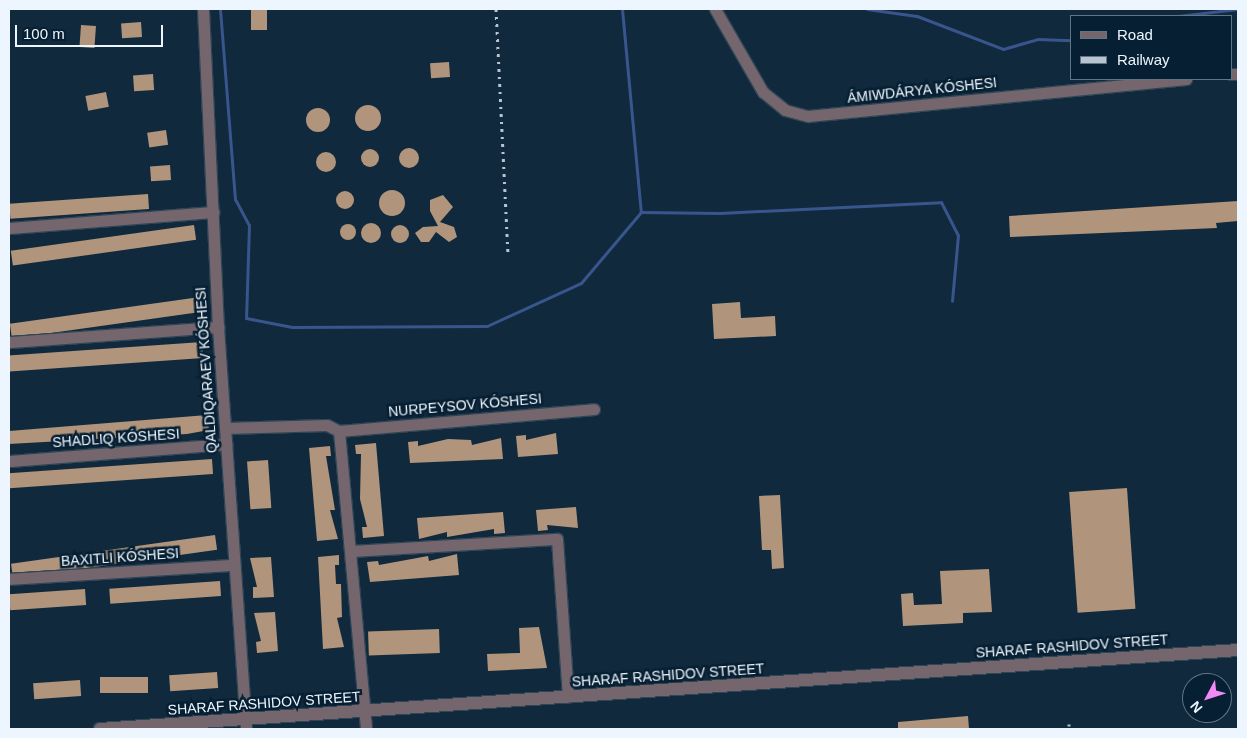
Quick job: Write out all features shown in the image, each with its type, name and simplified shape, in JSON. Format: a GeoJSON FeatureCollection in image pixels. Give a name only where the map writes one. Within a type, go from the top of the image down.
{"type":"FeatureCollection","features":[{"type":"Feature","properties":{"kind":"street"},"geometry":{"type":"LineString","coordinates":[[203,9],[218,327],[226,428],[233,565],[246,724]]}},
{"type":"Feature","properties":{"kind":"street","name":"ÁMIWDÁRYA KÓSHESI"},"geometry":{"type":"LineString","coordinates":[[715,9],[763,92],[785,110],[808,116],[1176,80]]}},
{"type":"Feature","properties":{"kind":"street"},"geometry":{"type":"LineString","coordinates":[[9,228],[213,212]]}},
{"type":"Feature","properties":{"kind":"street"},"geometry":{"type":"LineString","coordinates":[[9,342],[218,327]]}},
{"type":"Feature","properties":{"kind":"street","name":"NURPEYSOV KÓSHESI"},"geometry":{"type":"LineString","coordinates":[[226,428],[327,425],[339,431],[594,409]]}},
{"type":"Feature","properties":{"kind":"street"},"geometry":{"type":"LineString","coordinates":[[339,431],[353,551],[366,729]]}},
{"type":"Feature","properties":{"kind":"street"},"geometry":{"type":"LineString","coordinates":[[9,461],[226,444]]}},
{"type":"Feature","properties":{"kind":"street"},"geometry":{"type":"LineString","coordinates":[[353,551],[557,539],[568,697]]}},
{"type":"Feature","properties":{"kind":"street"},"geometry":{"type":"LineString","coordinates":[[9,579],[233,565]]}},
{"type":"Feature","properties":{"kind":"street","name":"SHARAF RASHIDOV STREET"},"geometry":{"type":"LineString","coordinates":[[100,729],[246,724],[365,711],[1238,650]]}},
{"type":"Feature","properties":{"kind":"building"},"geometry":{"type":"Polygon","coordinates":[[[251,9],[267,9],[267,30],[251,30],[251,9]]]}},
{"type":"Feature","properties":{"kind":"building"},"geometry":{"type":"Polygon","coordinates":[[[141,22],[142,37],[122,38],[121,23],[141,22]]]}},
{"type":"Feature","properties":{"kind":"building"},"geometry":{"type":"Polygon","coordinates":[[[81,25],[96,26],[94,48],[79,47],[81,25]]]}},
{"type":"Feature","properties":{"kind":"building"},"geometry":{"type":"Polygon","coordinates":[[[449,62],[450,77],[431,78],[430,63],[449,62]]]}},
{"type":"Feature","properties":{"kind":"building"},"geometry":{"type":"Polygon","coordinates":[[[153,74],[154,90],[134,91],[133,75],[153,74]]]}},
{"type":"Feature","properties":{"kind":"building"},"geometry":{"type":"Polygon","coordinates":[[[106,92],[109,107],[88,111],[85,96],[106,92]]]}},
{"type":"Feature","properties":{"kind":"building"},"geometry":{"type":"Polygon","coordinates":[[[368,105],[377,109],[381,118],[377,127],[368,131],[359,127],[355,118],[359,109],[368,105]]]}},
{"type":"Feature","properties":{"kind":"building"},"geometry":{"type":"Polygon","coordinates":[[[318,108],[323,109],[329,115],[329,125],[323,131],[318,132],[313,131],[307,125],[306,120],[307,115],[313,109],[318,108]]]}},
{"type":"Feature","properties":{"kind":"building"},"geometry":{"type":"Polygon","coordinates":[[[166,130],[168,145],[149,147],[147,133],[166,130]]]}},
{"type":"Feature","properties":{"kind":"building"},"geometry":{"type":"Polygon","coordinates":[[[409,148],[416,151],[419,158],[416,165],[409,168],[402,165],[399,158],[402,151],[409,148]]]}},
{"type":"Feature","properties":{"kind":"building"},"geometry":{"type":"Polygon","coordinates":[[[370,149],[376,152],[379,158],[376,164],[370,167],[364,164],[361,158],[364,152],[370,149]]]}},
{"type":"Feature","properties":{"kind":"building"},"geometry":{"type":"Polygon","coordinates":[[[326,152],[333,155],[336,162],[333,169],[326,172],[319,169],[316,162],[319,155],[326,152]]]}},
{"type":"Feature","properties":{"kind":"building"},"geometry":{"type":"Polygon","coordinates":[[[170,165],[171,180],[151,181],[150,166],[170,165]]]}},
{"type":"Feature","properties":{"kind":"building"},"geometry":{"type":"Polygon","coordinates":[[[392,190],[401,194],[405,203],[401,212],[392,216],[383,212],[379,203],[383,194],[392,190]]]}},
{"type":"Feature","properties":{"kind":"building"},"geometry":{"type":"Polygon","coordinates":[[[345,191],[351,194],[354,200],[351,206],[345,209],[339,206],[336,200],[339,194],[345,191]]]}},
{"type":"Feature","properties":{"kind":"building"},"geometry":{"type":"Polygon","coordinates":[[[148,194],[149,209],[10,219],[9,204],[148,194]]]}},
{"type":"Feature","properties":{"kind":"building"},"geometry":{"type":"Polygon","coordinates":[[[443,195],[453,207],[440,222],[454,227],[457,237],[449,242],[436,232],[429,242],[421,242],[415,233],[423,227],[438,226],[430,211],[430,200],[443,195]]]}},
{"type":"Feature","properties":{"kind":"building"},"geometry":{"type":"Polygon","coordinates":[[[1238,201],[1238,221],[1216,223],[1217,228],[1010,237],[1009,216],[1238,201]]]}},
{"type":"Feature","properties":{"kind":"building"},"geometry":{"type":"Polygon","coordinates":[[[371,223],[378,226],[381,233],[378,240],[371,243],[364,240],[361,233],[364,226],[371,223]]]}},
{"type":"Feature","properties":{"kind":"building"},"geometry":{"type":"Polygon","coordinates":[[[345,224],[351,224],[356,229],[354,238],[345,240],[340,235],[340,229],[345,224]]]}},
{"type":"Feature","properties":{"kind":"building"},"geometry":{"type":"Polygon","coordinates":[[[194,225],[196,240],[13,266],[11,251],[194,225]]]}},
{"type":"Feature","properties":{"kind":"building"},"geometry":{"type":"Polygon","coordinates":[[[400,225],[406,228],[409,234],[406,240],[400,243],[394,240],[391,234],[394,228],[400,225]]]}},
{"type":"Feature","properties":{"kind":"building"},"geometry":{"type":"Polygon","coordinates":[[[200,297],[202,312],[12,339],[10,324],[200,297]]]}},
{"type":"Feature","properties":{"kind":"building"},"geometry":{"type":"Polygon","coordinates":[[[740,302],[741,318],[775,316],[776,336],[714,339],[712,304],[740,302]]]}},
{"type":"Feature","properties":{"kind":"building"},"geometry":{"type":"Polygon","coordinates":[[[202,342],[203,358],[10,371],[9,355],[202,342]]]}},
{"type":"Feature","properties":{"kind":"building"},"geometry":{"type":"Polygon","coordinates":[[[207,415],[209,430],[187,434],[9,444],[9,431],[207,415]]]}},
{"type":"Feature","properties":{"kind":"building"},"geometry":{"type":"Polygon","coordinates":[[[556,433],[558,454],[518,457],[516,436],[526,435],[526,440],[556,433]]]}},
{"type":"Feature","properties":{"kind":"building"},"geometry":{"type":"Polygon","coordinates":[[[501,438],[503,459],[410,463],[408,442],[418,441],[418,446],[448,439],[471,440],[472,445],[501,438]]]}},
{"type":"Feature","properties":{"kind":"building"},"geometry":{"type":"Polygon","coordinates":[[[376,443],[384,536],[363,538],[362,527],[367,527],[360,499],[361,454],[356,454],[355,445],[376,443]]]}},
{"type":"Feature","properties":{"kind":"building"},"geometry":{"type":"Polygon","coordinates":[[[330,446],[331,456],[326,456],[335,510],[330,510],[338,539],[317,541],[309,448],[330,446]]]}},
{"type":"Feature","properties":{"kind":"building"},"geometry":{"type":"Polygon","coordinates":[[[212,459],[213,474],[10,488],[9,473],[212,459]]]}},
{"type":"Feature","properties":{"kind":"building"},"geometry":{"type":"Polygon","coordinates":[[[268,460],[271,508],[250,509],[247,461],[268,460]]]}},
{"type":"Feature","properties":{"kind":"building"},"geometry":{"type":"Polygon","coordinates":[[[1127,488],[1135,609],[1078,613],[1069,492],[1127,488]]]}},
{"type":"Feature","properties":{"kind":"building"},"geometry":{"type":"Polygon","coordinates":[[[780,495],[784,568],[772,569],[771,550],[762,550],[759,496],[780,495]]]}},
{"type":"Feature","properties":{"kind":"building"},"geometry":{"type":"Polygon","coordinates":[[[576,507],[578,528],[547,525],[548,530],[538,531],[536,510],[576,507]]]}},
{"type":"Feature","properties":{"kind":"building"},"geometry":{"type":"Polygon","coordinates":[[[503,512],[505,533],[494,534],[494,529],[447,537],[447,532],[419,539],[417,518],[503,512]]]}},
{"type":"Feature","properties":{"kind":"building"},"geometry":{"type":"Polygon","coordinates":[[[215,535],[217,550],[13,579],[11,564],[215,535]]]}},
{"type":"Feature","properties":{"kind":"building"},"geometry":{"type":"Polygon","coordinates":[[[457,554],[459,575],[370,582],[367,562],[378,561],[379,565],[428,556],[429,561],[457,554]]]}},
{"type":"Feature","properties":{"kind":"building"},"geometry":{"type":"Polygon","coordinates":[[[339,555],[339,565],[335,565],[336,584],[341,584],[342,617],[337,618],[344,647],[323,649],[318,557],[339,555]]]}},
{"type":"Feature","properties":{"kind":"building"},"geometry":{"type":"Polygon","coordinates":[[[271,557],[274,597],[253,598],[253,587],[257,587],[250,558],[271,557]]]}},
{"type":"Feature","properties":{"kind":"building"},"geometry":{"type":"Polygon","coordinates":[[[989,569],[992,612],[963,613],[963,623],[903,626],[901,594],[913,593],[914,605],[942,604],[940,571],[989,569]]]}},
{"type":"Feature","properties":{"kind":"building"},"geometry":{"type":"Polygon","coordinates":[[[220,581],[221,596],[110,604],[109,589],[220,581]]]}},
{"type":"Feature","properties":{"kind":"building"},"geometry":{"type":"Polygon","coordinates":[[[85,589],[86,605],[10,610],[9,594],[85,589]]]}},
{"type":"Feature","properties":{"kind":"building"},"geometry":{"type":"Polygon","coordinates":[[[275,612],[278,651],[257,653],[256,642],[261,641],[254,613],[275,612]]]}},
{"type":"Feature","properties":{"kind":"building"},"geometry":{"type":"Polygon","coordinates":[[[539,627],[547,668],[488,671],[487,654],[520,653],[519,628],[539,627]]]}},
{"type":"Feature","properties":{"kind":"building"},"geometry":{"type":"Polygon","coordinates":[[[439,629],[440,653],[369,655],[368,631],[439,629]]]}},
{"type":"Feature","properties":{"kind":"building"},"geometry":{"type":"Polygon","coordinates":[[[217,672],[218,688],[170,691],[169,675],[217,672]]]}},
{"type":"Feature","properties":{"kind":"building"},"geometry":{"type":"Polygon","coordinates":[[[100,677],[148,677],[148,693],[100,693],[100,677]]]}},
{"type":"Feature","properties":{"kind":"building"},"geometry":{"type":"Polygon","coordinates":[[[80,680],[81,696],[34,699],[33,683],[80,680]]]}},
{"type":"Feature","properties":{"kind":"building"},"geometry":{"type":"Polygon","coordinates":[[[968,716],[969,729],[898,729],[898,722],[968,716]]]}},
{"type":"Feature","properties":{"kind":"waterway"},"geometry":{"type":"LineString","coordinates":[[220,9],[235,199],[249,225],[246,318],[292,327],[487,326],[581,283],[641,212],[720,213],[941,202],[958,235],[952,301]]}},
{"type":"Feature","properties":{"kind":"waterway"},"geometry":{"type":"LineString","coordinates":[[622,9],[641,212]]}},
{"type":"Feature","properties":{"kind":"waterway"},"geometry":{"type":"LineString","coordinates":[[867,9],[917,16],[1003,49],[1038,39],[1070,40]]}},
{"type":"Feature","properties":{"kind":"waterway"},"geometry":{"type":"LineString","coordinates":[[1187,15],[1238,9]]}},
{"type":"Feature","properties":{"kind":"railway"},"geometry":{"type":"LineString","coordinates":[[496,9],[508,252]]}},
{"type":"Feature","properties":{"kind":"railway"},"geometry":{"type":"LineString","coordinates":[[1069,724],[1069,729]]}}]}
